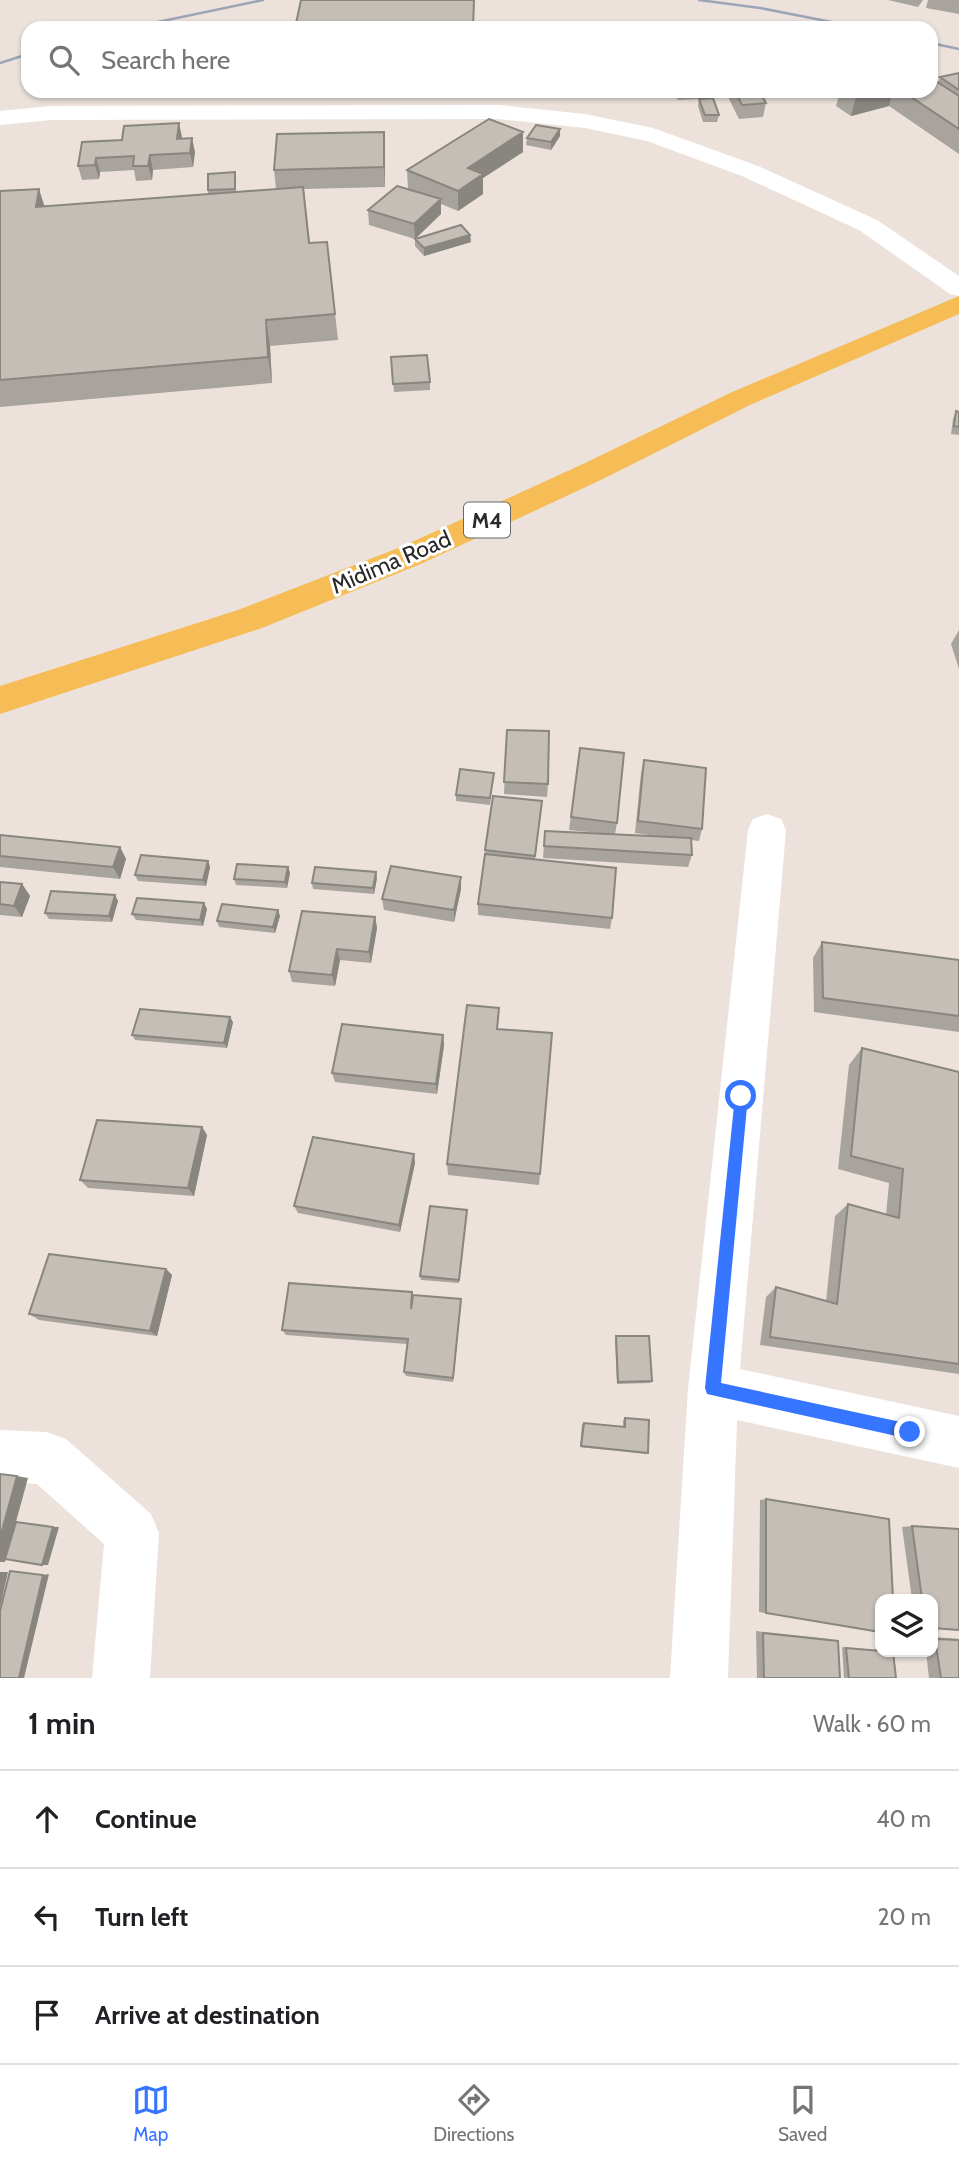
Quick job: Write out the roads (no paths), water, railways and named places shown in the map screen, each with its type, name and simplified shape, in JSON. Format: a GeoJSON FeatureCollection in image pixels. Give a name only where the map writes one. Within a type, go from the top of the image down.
{"type":"FeatureCollection","features":[{"type":"Feature","properties":{"kind":"main road","name":"Midima Road"},"geometry":{"type":"LineString","coordinates":[[0,700],[250,619],[412,555],[594,471],[740,399],[959,303]]}},
{"type":"Feature","properties":{"kind":"street"},"geometry":{"type":"LineString","coordinates":[[0,118],[51,113],[499,112],[585,121],[653,135],[762,177],[868,225],[959,288]]}},
{"type":"Feature","properties":{"kind":"street"},"geometry":{"type":"LineString","coordinates":[[699,1678],[713,1388],[767,830]]}},
{"type":"Feature","properties":{"kind":"street"},"geometry":{"type":"LineString","coordinates":[[713,1388],[959,1442]]}},
{"type":"Feature","properties":{"kind":"street"},"geometry":{"type":"LineString","coordinates":[[0,1456],[47,1458],[132,1533],[121,1678]]}},
{"type":"Feature","properties":{"kind":"railway"},"geometry":{"type":"LineString","coordinates":[[162,21],[263,0]]}},
{"type":"Feature","properties":{"kind":"railway"},"geometry":{"type":"LineString","coordinates":[[699,0],[826,21]]}},
{"type":"Feature","properties":{"kind":"railway"},"geometry":{"type":"LineString","coordinates":[[938,44],[959,49]]}},
{"type":"Feature","properties":{"kind":"railway"},"geometry":{"type":"LineString","coordinates":[[0,63],[21,56]]}}]}
